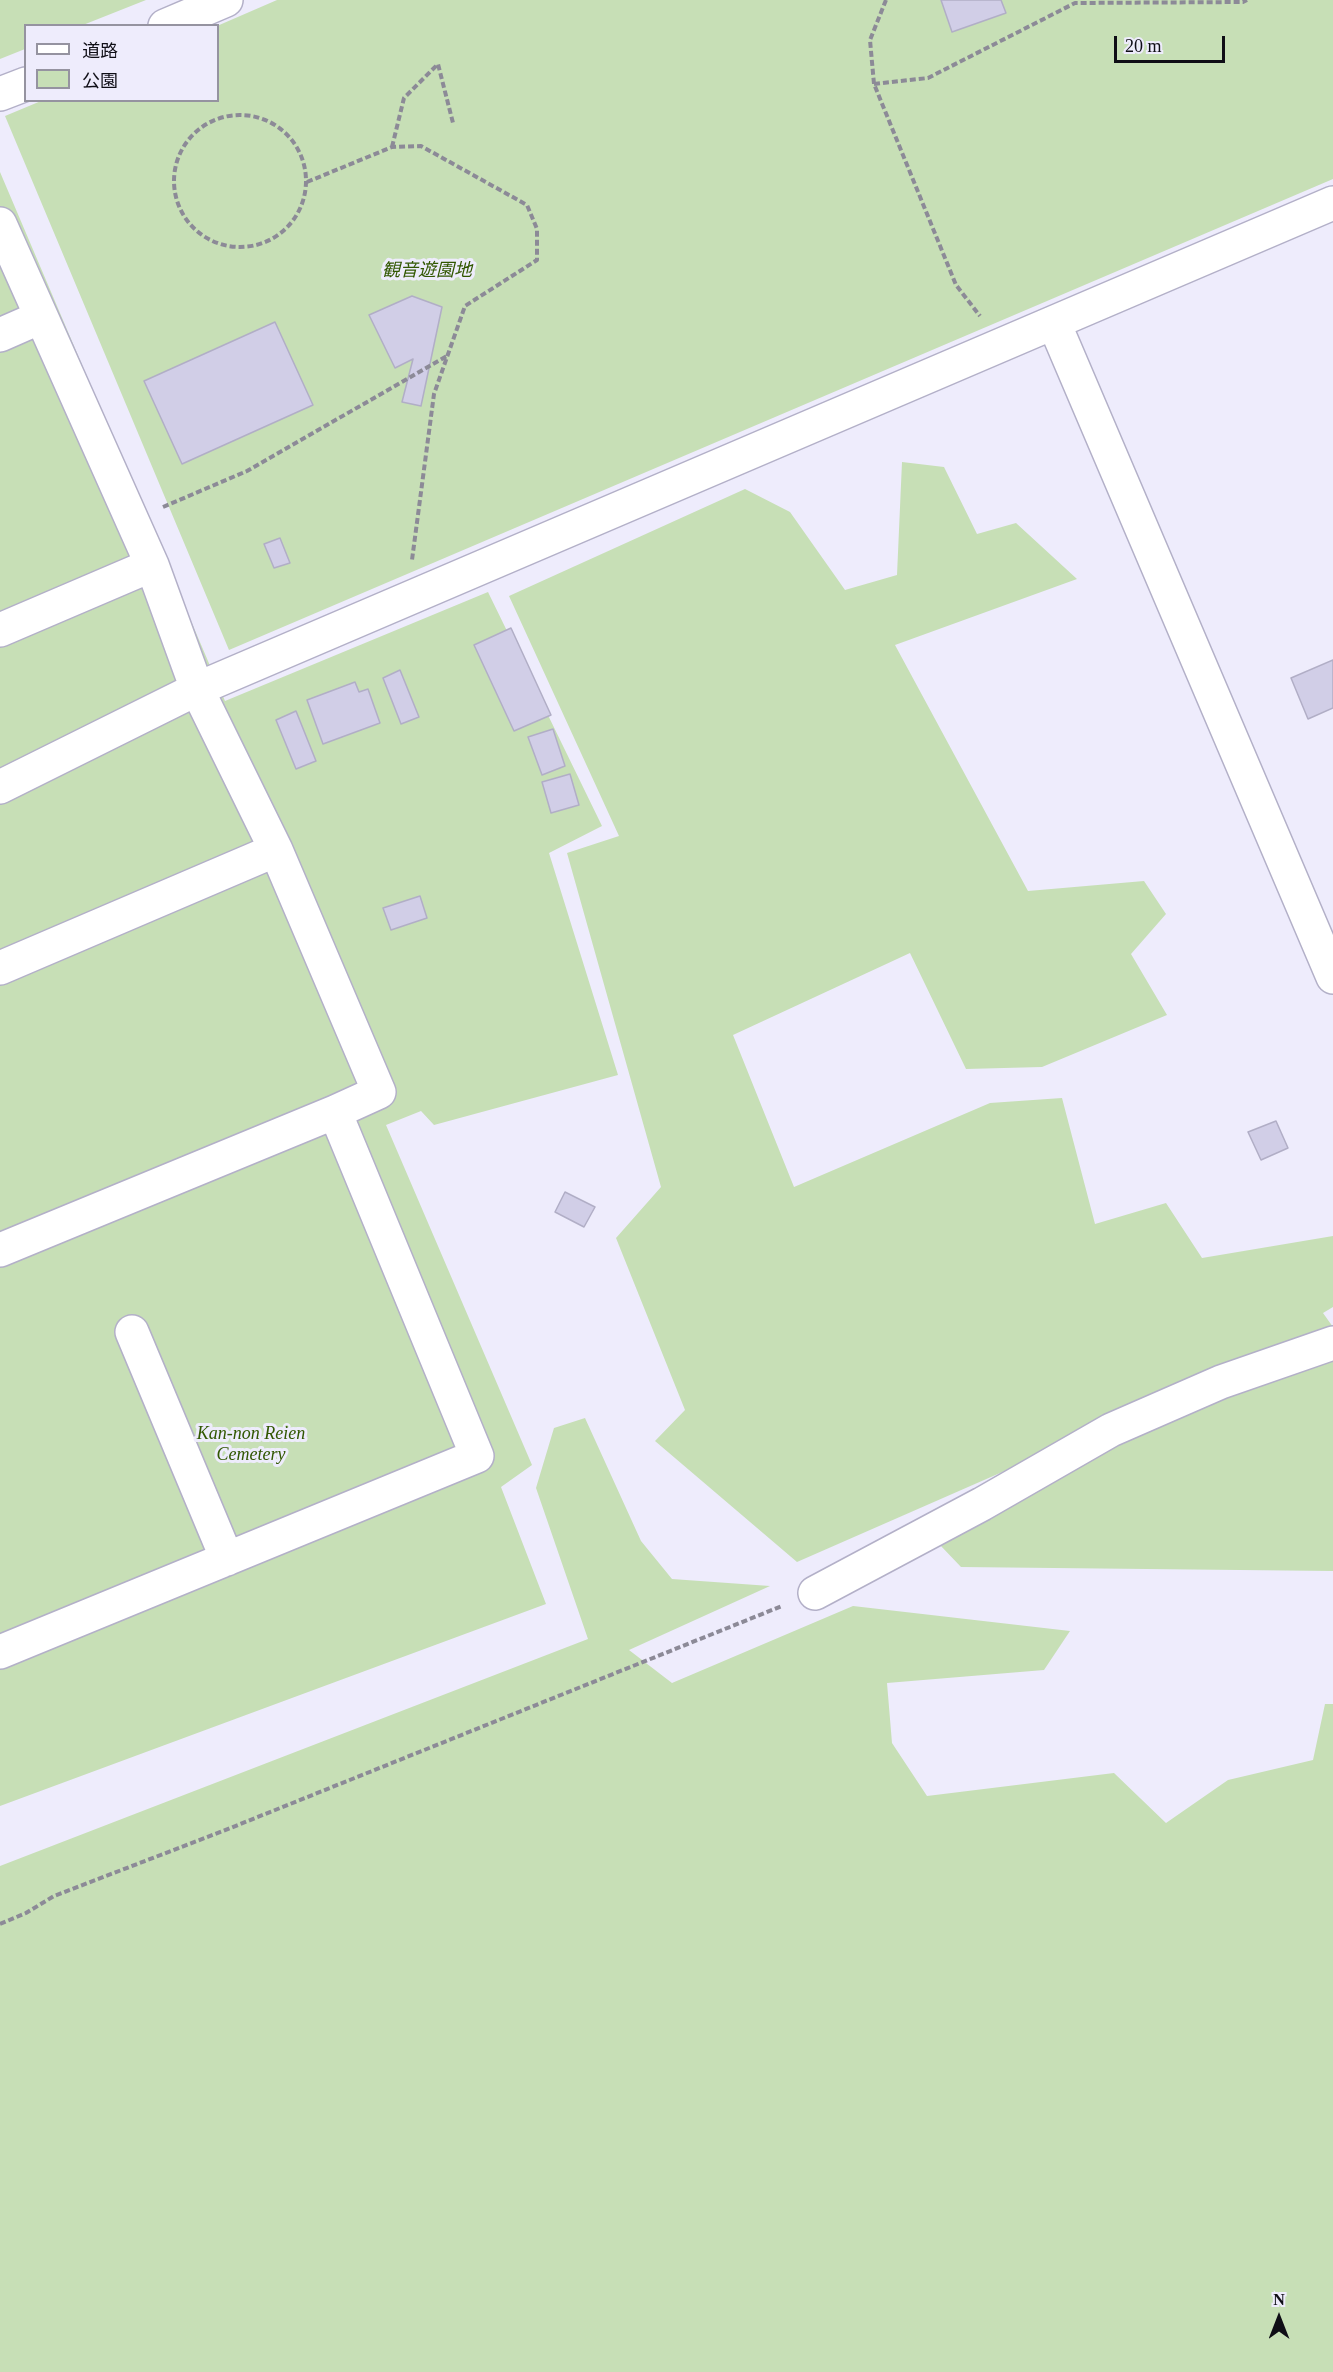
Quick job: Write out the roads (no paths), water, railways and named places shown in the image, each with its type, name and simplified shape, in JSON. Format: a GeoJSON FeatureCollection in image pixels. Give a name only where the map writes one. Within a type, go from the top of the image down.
{"type":"FeatureCollection","features":[{"type":"Feature","properties":{"kind":"street"},"geometry":{"type":"LineString","coordinates":[[170,24],[225,0]]}},
{"type":"Feature","properties":{"kind":"street"},"geometry":{"type":"LineString","coordinates":[[0,94],[24,85]]}},
{"type":"Feature","properties":{"kind":"street"},"geometry":{"type":"LineString","coordinates":[[0,787],[197,689],[1054,323],[1330,212]]}},
{"type":"Feature","properties":{"kind":"street"},"geometry":{"type":"LineString","coordinates":[[0,224],[13,288],[41,317],[152,565],[197,689],[276,850],[378,1092],[335,1112],[0,1250]]}},
{"type":"Feature","properties":{"kind":"street"},"geometry":{"type":"LineString","coordinates":[[0,335],[41,317]]}},
{"type":"Feature","properties":{"kind":"street"},"geometry":{"type":"LineString","coordinates":[[1054,323],[1333,977]]}},
{"type":"Feature","properties":{"kind":"street"},"geometry":{"type":"LineString","coordinates":[[0,630],[152,565]]}},
{"type":"Feature","properties":{"kind":"street"},"geometry":{"type":"LineString","coordinates":[[0,968],[276,850]]}},
{"type":"Feature","properties":{"kind":"street"},"geometry":{"type":"LineString","coordinates":[[0,1652],[477,1456],[335,1112]]}},
{"type":"Feature","properties":{"kind":"street"},"geometry":{"type":"LineString","coordinates":[[132,1332],[227,1559]]}},
{"type":"Feature","properties":{"kind":"street"},"geometry":{"type":"LineString","coordinates":[[815,1593],[982,1504],[1111,1430],[1221,1382],[1333,1343]]}},
{"type":"Feature","properties":{"kind":"park label","name":"観音遊園地"},"geometry":{"type":"Point","coordinates":[427,271]}},
{"type":"Feature","properties":{"kind":"park label","name":"Kan-non Reien Cemetery"},"geometry":{"type":"Point","coordinates":[251,1444]}}]}
